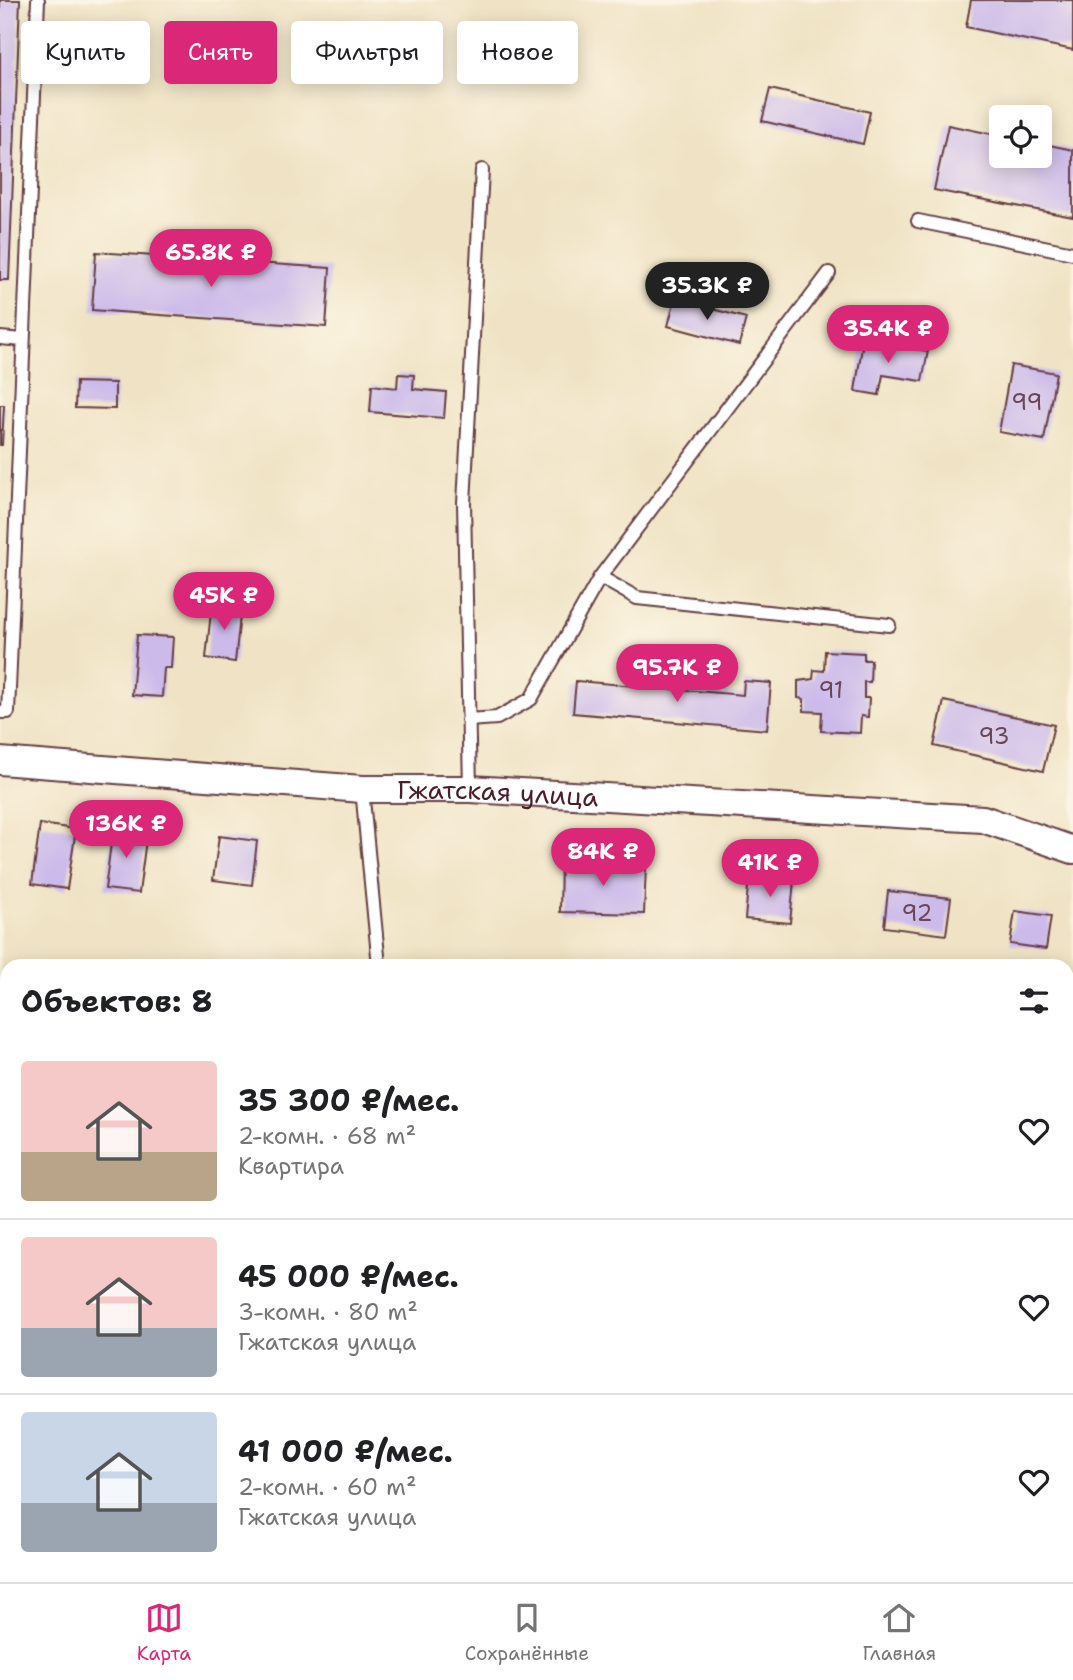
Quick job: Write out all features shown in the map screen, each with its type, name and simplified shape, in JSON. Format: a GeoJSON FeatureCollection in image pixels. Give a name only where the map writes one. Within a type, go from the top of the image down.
{"type":"FeatureCollection","features":[{"type":"Feature","properties":{"kind":"street","name":"Гжатская улица"},"geometry":{"type":"LineString","coordinates":[[0,761],[362,789],[470,789],[983,820],[1073,850]]}},
{"type":"Feature","properties":{"kind":"lane"},"geometry":{"type":"LineString","coordinates":[[0,712],[8,712],[38,0]]}},
{"type":"Feature","properties":{"kind":"lane"},"geometry":{"type":"LineString","coordinates":[[470,789],[464,503],[482,170]]}},
{"type":"Feature","properties":{"kind":"lane"},"geometry":{"type":"LineString","coordinates":[[918,220],[1073,253]]}},
{"type":"Feature","properties":{"kind":"lane"},"geometry":{"type":"LineString","coordinates":[[468,720],[497,718],[531,699],[600,577],[829,274]]}},
{"type":"Feature","properties":{"kind":"lane"},"geometry":{"type":"LineString","coordinates":[[0,338],[23,340]]}},
{"type":"Feature","properties":{"kind":"lane"},"geometry":{"type":"LineString","coordinates":[[600,577],[637,598],[889,625]]}},
{"type":"Feature","properties":{"kind":"lane"},"geometry":{"type":"LineString","coordinates":[[362,789],[378,959]]}},
{"type":"Feature","properties":{"kind":"building"},"geometry":{"type":"Polygon","coordinates":[[[0,0],[20,0],[9,280],[0,280],[0,0]]]}},
{"type":"Feature","properties":{"kind":"building"},"geometry":{"type":"Polygon","coordinates":[[[971,0],[1073,0],[1073,50],[966,27],[971,0]]]}},
{"type":"Feature","properties":{"kind":"building"},"geometry":{"type":"Polygon","coordinates":[[[770,89],[870,112],[863,144],[762,121],[770,89]]]}},
{"type":"Feature","properties":{"kind":"building"},"geometry":{"type":"Polygon","coordinates":[[[948,125],[989,134],[989,168],[1052,168],[1052,146],[1073,150],[1073,217],[934,190],[948,125]]]}},
{"type":"Feature","properties":{"kind":"building"},"geometry":{"type":"Polygon","coordinates":[[[96,252],[330,268],[326,327],[92,310],[96,252]]]}},
{"type":"Feature","properties":{"kind":"building"},"geometry":{"type":"Polygon","coordinates":[[[675,299],[746,318],[739,345],[668,326],[675,299]]]}},
{"type":"Feature","properties":{"kind":"building"},"geometry":{"type":"Polygon","coordinates":[[[863,341],[928,351],[922,381],[883,375],[879,395],[855,391],[863,341]]]}},
{"type":"Feature","properties":{"kind":"building"},"geometry":{"type":"Polygon","coordinates":[[[1011,365],[1056,373],[1044,440],[999,432],[1011,365]]]}},
{"type":"Feature","properties":{"kind":"building"},"geometry":{"type":"Polygon","coordinates":[[[398,374],[414,375],[413,389],[446,392],[444,418],[370,412],[372,385],[397,388],[398,374]]]}},
{"type":"Feature","properties":{"kind":"building"},"geometry":{"type":"Polygon","coordinates":[[[76,382],[115,383],[115,409],[75,408],[76,382]]]}},
{"type":"Feature","properties":{"kind":"building"},"geometry":{"type":"Polygon","coordinates":[[[0,405],[4,405],[2,445],[0,445],[0,405]]]}},
{"type":"Feature","properties":{"kind":"building"},"geometry":{"type":"Polygon","coordinates":[[[212,603],[241,606],[235,662],[206,658],[212,603]]]}},
{"type":"Feature","properties":{"kind":"building"},"geometry":{"type":"Polygon","coordinates":[[[137,635],[173,637],[171,668],[164,668],[162,697],[132,695],[137,635]]]}},
{"type":"Feature","properties":{"kind":"building"},"geometry":{"type":"Polygon","coordinates":[[[825,651],[864,653],[864,660],[871,660],[870,682],[864,682],[864,698],[869,698],[868,717],[861,716],[860,733],[821,731],[822,712],[804,711],[804,699],[798,698],[798,681],[813,679],[814,670],[824,671],[825,651]]]}},
{"type":"Feature","properties":{"kind":"building"},"geometry":{"type":"Polygon","coordinates":[[[576,681],[743,695],[744,681],[771,683],[767,730],[573,713],[576,681]]]}},
{"type":"Feature","properties":{"kind":"building"},"geometry":{"type":"Polygon","coordinates":[[[944,701],[1054,725],[1043,771],[934,746],[944,701]]]}},
{"type":"Feature","properties":{"kind":"building"},"geometry":{"type":"Polygon","coordinates":[[[40,824],[76,829],[67,889],[32,884],[40,824]]]}},
{"type":"Feature","properties":{"kind":"building"},"geometry":{"type":"Polygon","coordinates":[[[113,828],[147,832],[139,893],[105,889],[113,828]]]}},
{"type":"Feature","properties":{"kind":"building"},"geometry":{"type":"Polygon","coordinates":[[[219,836],[257,841],[252,885],[213,880],[219,836]]]}},
{"type":"Feature","properties":{"kind":"building"},"geometry":{"type":"Polygon","coordinates":[[[561,862],[646,865],[644,914],[560,912],[561,862]]]}},
{"type":"Feature","properties":{"kind":"building"},"geometry":{"type":"Polygon","coordinates":[[[749,876],[794,880],[790,923],[745,919],[749,876]]]}},
{"type":"Feature","properties":{"kind":"building"},"geometry":{"type":"Polygon","coordinates":[[[888,891],[951,898],[946,935],[884,927],[888,891]]]}},
{"type":"Feature","properties":{"kind":"building"},"geometry":{"type":"Polygon","coordinates":[[[1015,911],[1051,916],[1046,949],[1010,944],[1015,911]]]}}]}
